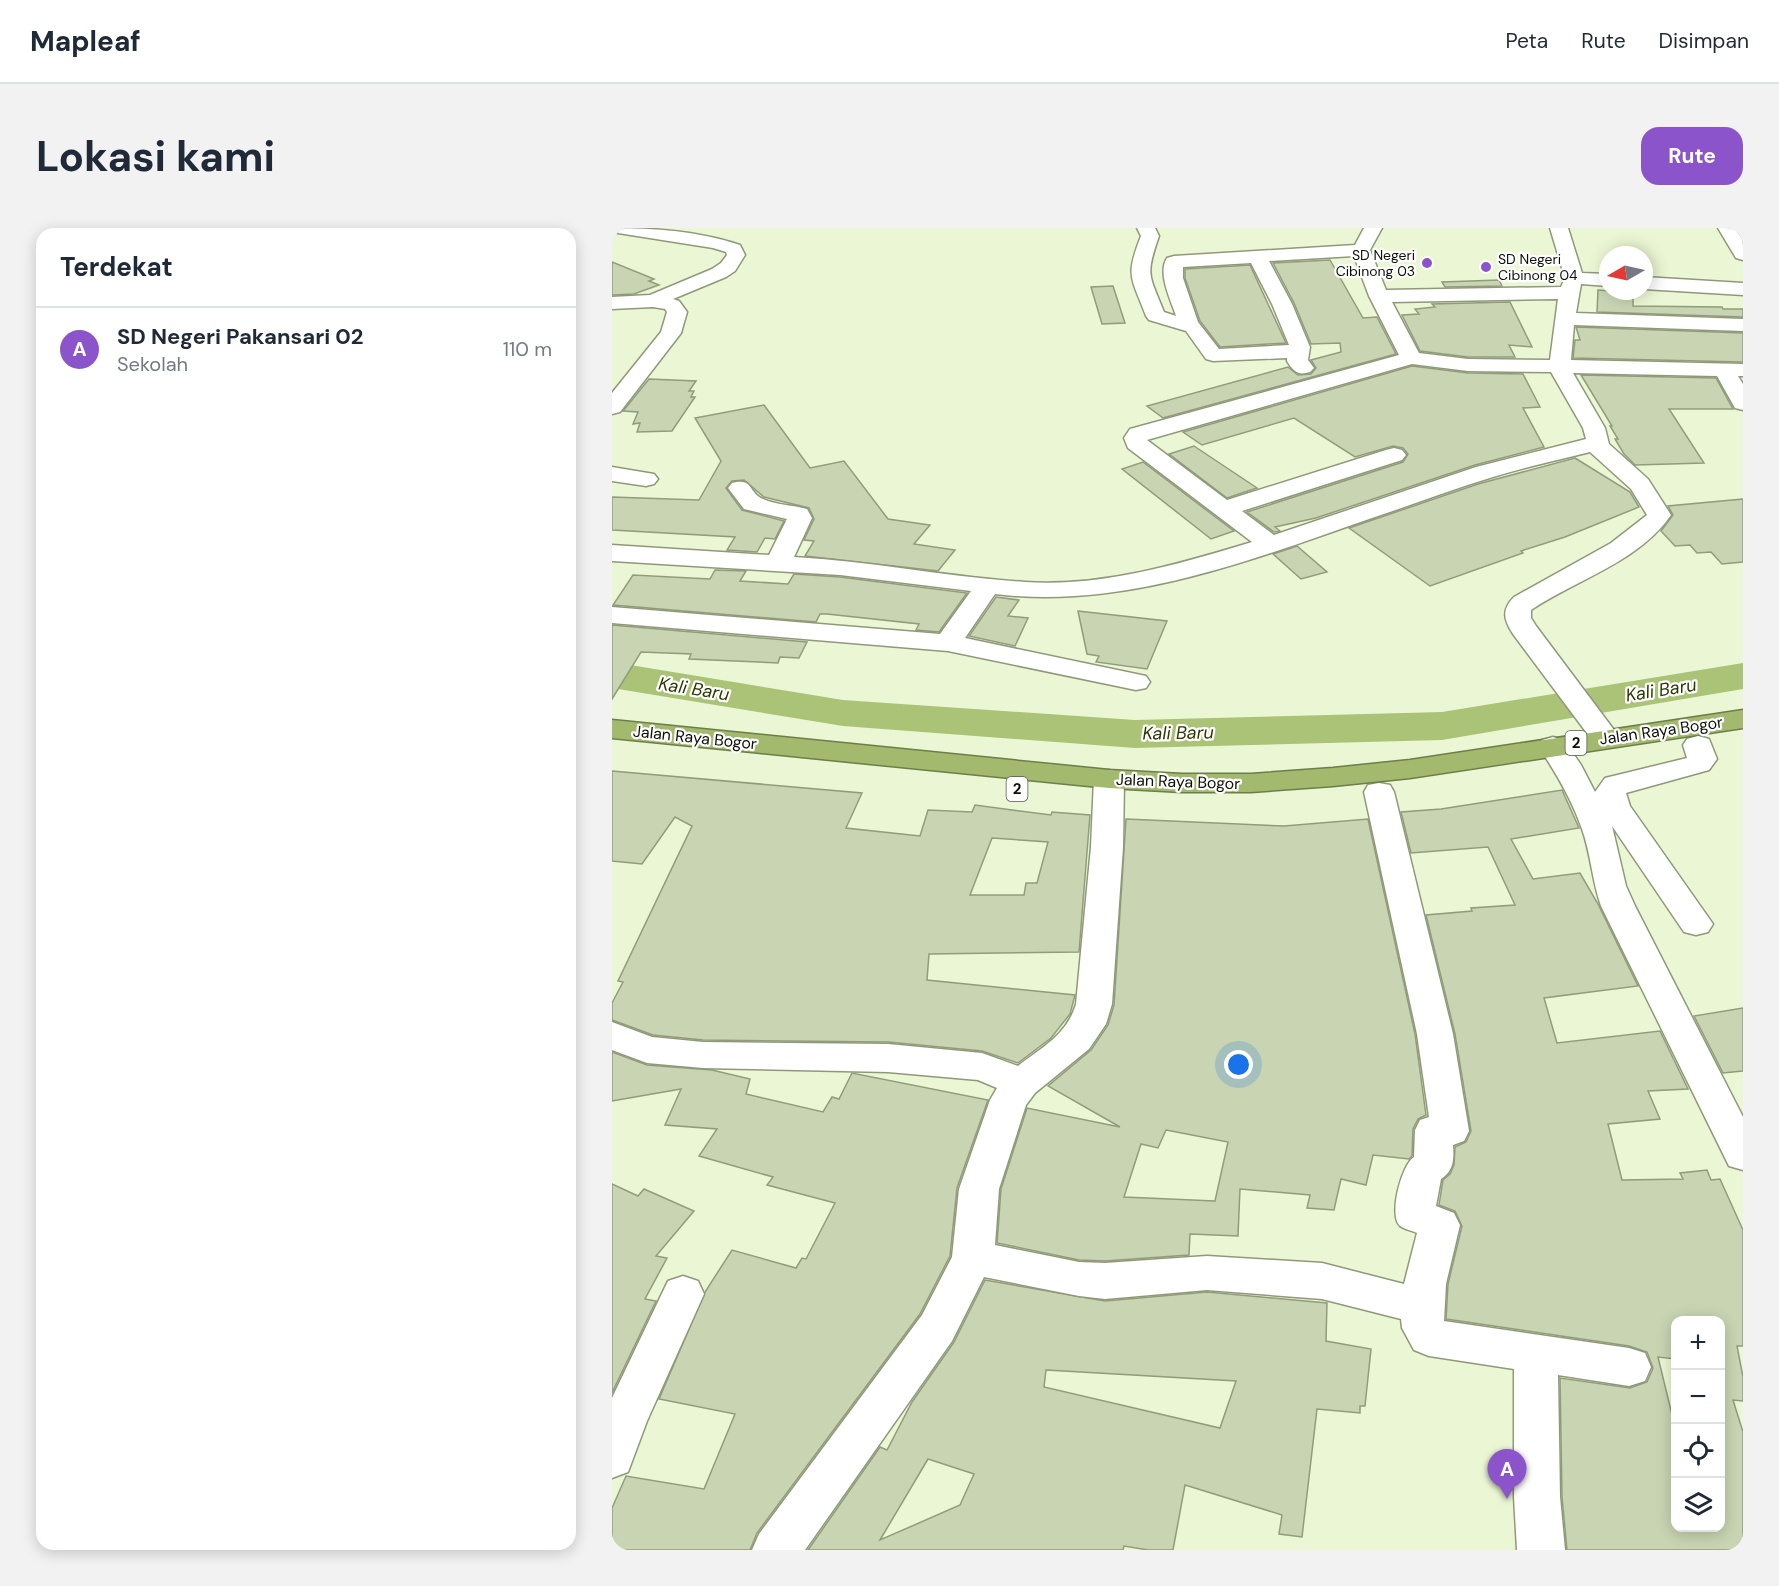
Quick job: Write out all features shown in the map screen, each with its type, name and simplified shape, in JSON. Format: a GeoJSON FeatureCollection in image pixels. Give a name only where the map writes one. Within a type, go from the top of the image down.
{"type":"FeatureCollection","features":[{"type":"Feature","properties":{"kind":"highway","name":"Jalan Raya Bogor"},"geometry":{"type":"LineString","coordinates":[[612,729],[1108,788],[1179,802],[1255,803],[1379,792],[1560,756],[1602,750],[1743,719]]}},
{"type":"Feature","properties":{"kind":"highway","name":"Jalan Raya Bogor"},"geometry":{"type":"LineString","coordinates":[[1602,750],[1698,745],[1743,738]]}},
{"type":"Feature","properties":{"kind":"highway","name":"Jalan Raya Bogor"},"geometry":{"type":"LineString","coordinates":[[612,750],[1108,788],[1322,778],[1560,756]]}},
{"type":"Feature","properties":{"kind":"street"},"geometry":{"type":"LineString","coordinates":[[618,228],[716,243],[734,249],[736,255],[728,267],[653,301]]}},
{"type":"Feature","properties":{"kind":"street"},"geometry":{"type":"LineString","coordinates":[[1146,228],[1149,240],[1140,262],[1139,273],[1154,314],[1160,318],[1189,325]]}},
{"type":"Feature","properties":{"kind":"street"},"geometry":{"type":"LineString","coordinates":[[1373,228],[1361,250],[1379,296],[1411,358]]}},
{"type":"Feature","properties":{"kind":"street"},"geometry":{"type":"LineString","coordinates":[[612,552],[886,571],[987,587],[1056,591],[1092,588],[1174,574],[1271,544],[1484,472],[1598,443],[1594,428],[1564,378],[1560,366],[1564,319],[1571,286],[1559,228]]}},
{"type":"Feature","properties":{"kind":"street"},"geometry":{"type":"LineString","coordinates":[[1727,228],[1743,254]]}},
{"type":"Feature","properties":{"kind":"street"},"geometry":{"type":"LineString","coordinates":[[1298,351],[1213,355],[1189,325],[1174,278],[1174,262],[1361,250]]}},
{"type":"Feature","properties":{"kind":"street"},"geometry":{"type":"LineString","coordinates":[[1257,256],[1282,304],[1300,347],[1297,361],[1324,384]]}},
{"type":"Feature","properties":{"kind":"street"},"geometry":{"type":"LineString","coordinates":[[1379,296],[1571,286],[1599,281]]}},
{"type":"Feature","properties":{"kind":"street"},"geometry":{"type":"LineString","coordinates":[[1653,284],[1743,289]]}},
{"type":"Feature","properties":{"kind":"street"},"geometry":{"type":"LineString","coordinates":[[612,303],[653,301],[675,308],[674,326],[612,407]]}},
{"type":"Feature","properties":{"kind":"street"},"geometry":{"type":"LineString","coordinates":[[1564,319],[1743,325]]}},
{"type":"Feature","properties":{"kind":"street"},"geometry":{"type":"LineString","coordinates":[[1271,544],[1136,442],[1135,436],[1411,358],[1468,365],[1734,370],[1743,403]]}},
{"type":"Feature","properties":{"kind":"street"},"geometry":{"type":"LineString","coordinates":[[612,378],[634,380]]}},
{"type":"Feature","properties":{"kind":"street"},"geometry":{"type":"LineString","coordinates":[[1594,444],[1626,468],[1640,482],[1659,515],[1657,521],[1639,537],[1518,608],[1518,618],[1568,692],[1602,750],[1612,801],[1696,924]]}},
{"type":"Feature","properties":{"kind":"street"},"geometry":{"type":"LineString","coordinates":[[1225,508],[1394,456]]}},
{"type":"Feature","properties":{"kind":"street"},"geometry":{"type":"LineString","coordinates":[[612,474],[646,479]]}},
{"type":"Feature","properties":{"kind":"street"},"geometry":{"type":"LineString","coordinates":[[740,488],[753,504],[798,514],[800,518],[778,563]]}},
{"type":"Feature","properties":{"kind":"street"},"geometry":{"type":"LineString","coordinates":[[948,643],[987,587]]}},
{"type":"Feature","properties":{"kind":"street"},"geometry":{"type":"LineString","coordinates":[[612,615],[948,643],[1136,682]]}},
{"type":"Feature","properties":{"kind":"street"},"geometry":{"type":"LineString","coordinates":[[1560,756],[1598,829],[1610,886],[1618,906],[1743,1155]]}},
{"type":"Feature","properties":{"kind":"street"},"geometry":{"type":"LineString","coordinates":[[776,1550],[937,1328],[973,1258],[979,1189],[1009,1100],[1022,1083],[1076,1040],[1088,1024],[1094,1004],[1107,847],[1108,788]]}},
{"type":"Feature","properties":{"kind":"street"},"geometry":{"type":"LineString","coordinates":[[1379,792],[1435,1034],[1450,1131],[1434,1130],[1434,1164],[1423,1171],[1414,1214],[1440,1225],[1420,1306],[1422,1327],[1429,1337],[1629,1367]]}},
{"type":"Feature","properties":{"kind":"street"},"geometry":{"type":"LineString","coordinates":[[612,1035],[647,1050],[666,1052],[703,1055],[888,1058],[943,1065],[982,1066],[1022,1083]]}},
{"type":"Feature","properties":{"kind":"street"},"geometry":{"type":"LineString","coordinates":[[973,1258],[1088,1280],[1105,1281],[1207,1273],[1322,1281],[1420,1306]]}},
{"type":"Feature","properties":{"kind":"street"},"geometry":{"type":"LineString","coordinates":[[612,1457],[624,1421],[683,1294]]}},
{"type":"Feature","properties":{"kind":"street"},"geometry":{"type":"LineString","coordinates":[[1536,1353],[1537,1497],[1541,1550]]}},
{"type":"Feature","properties":{"kind":"building"},"geometry":{"type":"Polygon","coordinates":[[[1330,260],[1363,318],[1377,317],[1396,354],[1163,418],[1147,406],[1288,367],[1298,375],[1311,374],[1316,368],[1311,360],[1341,352],[1340,343],[1311,344],[1294,303],[1273,263],[1330,260]]]}},
{"type":"Feature","properties":{"kind":"building"},"geometry":{"type":"Polygon","coordinates":[[[612,262],[654,279],[649,281],[659,285],[634,294],[612,295],[612,262]]]}},
{"type":"Feature","properties":{"kind":"building"},"geometry":{"type":"Polygon","coordinates":[[[1250,265],[1286,343],[1220,347],[1200,321],[1185,278],[1185,269],[1250,265]]]}},
{"type":"Feature","properties":{"kind":"building"},"geometry":{"type":"Polygon","coordinates":[[[1499,280],[1502,286],[1445,287],[1442,282],[1499,280]]]}},
{"type":"Feature","properties":{"kind":"building"},"geometry":{"type":"Polygon","coordinates":[[[1113,286],[1125,323],[1102,324],[1091,287],[1113,286]]]}},
{"type":"Feature","properties":{"kind":"building"},"geometry":{"type":"Polygon","coordinates":[[[1598,290],[1599,300],[1633,300],[1633,306],[1743,309],[1743,317],[1597,312],[1598,290]]]}},
{"type":"Feature","properties":{"kind":"building"},"geometry":{"type":"Polygon","coordinates":[[[1510,302],[1532,347],[1509,345],[1515,357],[1468,357],[1420,351],[1402,315],[1419,314],[1415,309],[1435,307],[1432,304],[1510,302]]]}},
{"type":"Feature","properties":{"kind":"building"},"geometry":{"type":"Polygon","coordinates":[[[1576,327],[1743,333],[1743,362],[1573,358],[1575,340],[1580,340],[1576,327]]]}},
{"type":"Feature","properties":{"kind":"building"},"geometry":{"type":"Polygon","coordinates":[[[1412,366],[1468,373],[1523,374],[1540,407],[1523,408],[1544,447],[1475,465],[1316,518],[1275,527],[1280,531],[1274,532],[1247,512],[1403,462],[1408,454],[1403,448],[1393,446],[1355,457],[1294,418],[1202,445],[1183,432],[1412,366]]]}},
{"type":"Feature","properties":{"kind":"building"},"geometry":{"type":"Polygon","coordinates":[[[1581,375],[1716,378],[1733,409],[1669,409],[1704,463],[1635,465],[1624,454],[1615,439],[1618,439],[1610,426],[1612,426],[1581,375]]]}},
{"type":"Feature","properties":{"kind":"building"},"geometry":{"type":"Polygon","coordinates":[[[649,379],[696,381],[689,391],[694,391],[691,397],[695,397],[672,431],[637,432],[640,423],[633,424],[638,412],[623,411],[649,379]]]}},
{"type":"Feature","properties":{"kind":"building"},"geometry":{"type":"Polygon","coordinates":[[[764,405],[810,468],[844,461],[888,519],[930,525],[914,544],[955,550],[938,571],[805,556],[814,541],[804,540],[814,519],[809,508],[764,497],[744,480],[732,481],[726,488],[742,510],[784,521],[775,539],[765,538],[757,552],[727,550],[735,537],[612,530],[612,497],[699,500],[721,461],[695,418],[764,405]]]}},
{"type":"Feature","properties":{"kind":"building"},"geometry":{"type":"Polygon","coordinates":[[[1194,446],[1257,488],[1227,498],[1169,454],[1194,446]]]}},
{"type":"Feature","properties":{"kind":"building"},"geometry":{"type":"Polygon","coordinates":[[[1575,458],[1630,492],[1639,507],[1565,537],[1521,551],[1523,553],[1430,586],[1349,528],[1478,484],[1575,458]]]}},
{"type":"Feature","properties":{"kind":"building"},"geometry":{"type":"Polygon","coordinates":[[[1143,462],[1234,531],[1211,539],[1122,469],[1143,462]]]}},
{"type":"Feature","properties":{"kind":"building"},"geometry":{"type":"Polygon","coordinates":[[[1743,499],[1743,562],[1722,564],[1711,552],[1697,553],[1690,545],[1675,546],[1661,531],[1673,515],[1668,506],[1743,499]]]}},
{"type":"Feature","properties":{"kind":"building"},"geometry":{"type":"Polygon","coordinates":[[[1297,546],[1327,572],[1301,579],[1273,554],[1297,546]]]}},
{"type":"Feature","properties":{"kind":"building"},"geometry":{"type":"Polygon","coordinates":[[[715,570],[746,571],[740,581],[788,584],[794,574],[840,577],[967,593],[939,632],[916,630],[919,624],[827,614],[820,614],[816,622],[613,605],[633,575],[710,579],[715,570]]]}},
{"type":"Feature","properties":{"kind":"building"},"geometry":{"type":"Polygon","coordinates":[[[996,597],[1019,600],[1008,616],[1028,618],[1015,646],[969,636],[996,597]]]}},
{"type":"Feature","properties":{"kind":"building"},"geometry":{"type":"Polygon","coordinates":[[[1078,611],[1167,621],[1147,669],[1096,662],[1099,656],[1087,654],[1078,611]]]}},
{"type":"Feature","properties":{"kind":"building"},"geometry":{"type":"Polygon","coordinates":[[[612,625],[807,642],[799,658],[780,657],[778,663],[689,659],[691,654],[641,652],[612,699],[612,625]]]}},
{"type":"Feature","properties":{"kind":"building"},"geometry":{"type":"Polygon","coordinates":[[[612,771],[862,793],[846,828],[920,836],[928,810],[972,812],[975,805],[1051,815],[1052,812],[1090,815],[1079,952],[929,954],[927,980],[1075,995],[1070,1014],[1051,1038],[1018,1063],[982,1051],[888,1042],[703,1040],[653,1035],[612,1020],[612,1003],[623,982],[618,981],[692,826],[675,817],[642,864],[612,861],[612,771]],[[992,838],[970,895],[1024,895],[1026,883],[1037,883],[1048,842],[992,838]]]}},
{"type":"Feature","properties":{"kind":"building"},"geometry":{"type":"Polygon","coordinates":[[[1562,790],[1579,828],[1511,839],[1533,879],[1580,873],[1598,904],[1638,986],[1544,998],[1557,1043],[1660,1031],[1688,1089],[1648,1091],[1660,1119],[1608,1124],[1622,1180],[1683,1179],[1680,1173],[1707,1170],[1711,1180],[1720,1179],[1743,1230],[1743,1346],[1737,1346],[1743,1377],[1743,1401],[1733,1400],[1743,1432],[1743,1550],[1567,1550],[1562,1497],[1560,1378],[1630,1388],[1647,1382],[1653,1368],[1647,1352],[1629,1346],[1446,1319],[1448,1284],[1462,1226],[1455,1211],[1439,1205],[1443,1180],[1450,1174],[1454,1165],[1455,1147],[1466,1142],[1471,1131],[1455,1034],[1426,915],[1472,911],[1471,908],[1515,905],[1488,847],[1411,853],[1401,812],[1441,809],[1562,790]]]}},
{"type":"Feature","properties":{"kind":"building"},"geometry":{"type":"Polygon","coordinates":[[[1126,819],[1284,826],[1368,819],[1415,1034],[1426,1115],[1418,1119],[1413,1129],[1412,1156],[1409,1159],[1373,1155],[1366,1185],[1341,1179],[1334,1210],[1307,1208],[1310,1195],[1240,1189],[1238,1236],[1190,1234],[1189,1255],[1105,1261],[1079,1260],[997,1243],[1001,1189],[1027,1108],[1120,1127],[1048,1086],[1091,1050],[1108,1025],[1114,1005],[1126,819]],[[1166,1130],[1158,1148],[1141,1144],[1124,1197],[1215,1201],[1228,1142],[1166,1130]]]}},
{"type":"Feature","properties":{"kind":"building"},"geometry":{"type":"Polygon","coordinates":[[[1743,1008],[1743,1071],[1723,1073],[1694,1016],[1743,1008]]]}},
{"type":"Feature","properties":{"kind":"building"},"geometry":{"type":"Polygon","coordinates":[[[612,1052],[647,1065],[712,1070],[750,1079],[746,1094],[823,1112],[832,1097],[839,1099],[852,1073],[988,1100],[957,1188],[950,1256],[920,1314],[757,1533],[750,1550],[612,1550],[612,1508],[626,1476],[704,1489],[735,1414],[659,1399],[705,1292],[732,1250],[796,1268],[802,1258],[806,1259],[835,1203],[767,1185],[773,1177],[699,1156],[717,1129],[665,1125],[681,1089],[612,1101],[612,1052]]]}},
{"type":"Feature","properties":{"kind":"building"},"geometry":{"type":"Polygon","coordinates":[[[612,1184],[638,1196],[644,1189],[694,1211],[656,1256],[667,1258],[645,1299],[656,1301],[612,1393],[612,1184]]]}},
{"type":"Feature","properties":{"kind":"building"},"geometry":{"type":"Polygon","coordinates":[[[985,1280],[1105,1301],[1207,1292],[1327,1303],[1326,1341],[1371,1349],[1365,1406],[1360,1406],[1360,1413],[1317,1409],[1302,1537],[1279,1534],[1282,1515],[1185,1485],[1173,1550],[1148,1550],[1124,1546],[1123,1550],[808,1550],[880,1447],[887,1450],[912,1402],[954,1342],[985,1280]],[[1046,1370],[1044,1387],[1220,1428],[1236,1381],[1046,1370]],[[928,1459],[880,1540],[960,1505],[974,1474],[928,1459]]]}},
{"type":"Feature","properties":{"kind":"waterway","name":"Kali Baru"},"geometry":{"type":"LineString","coordinates":[[612,675],[843,713],[1135,734],[1442,726],[1743,676]]}},
{"type":"Feature","properties":{"kind":"place","name":"SD Negeri Cibinong 03"},"geometry":{"type":"Point","coordinates":[1427,263]}},
{"type":"Feature","properties":{"kind":"place","name":"SD Negeri Cibinong 04"},"geometry":{"type":"Point","coordinates":[1486,267]}},
{"type":"Feature","properties":{"kind":"place","name":"SD Negeri Pakansari 02"},"geometry":{"type":"Point","coordinates":[1507,1499]}}]}
